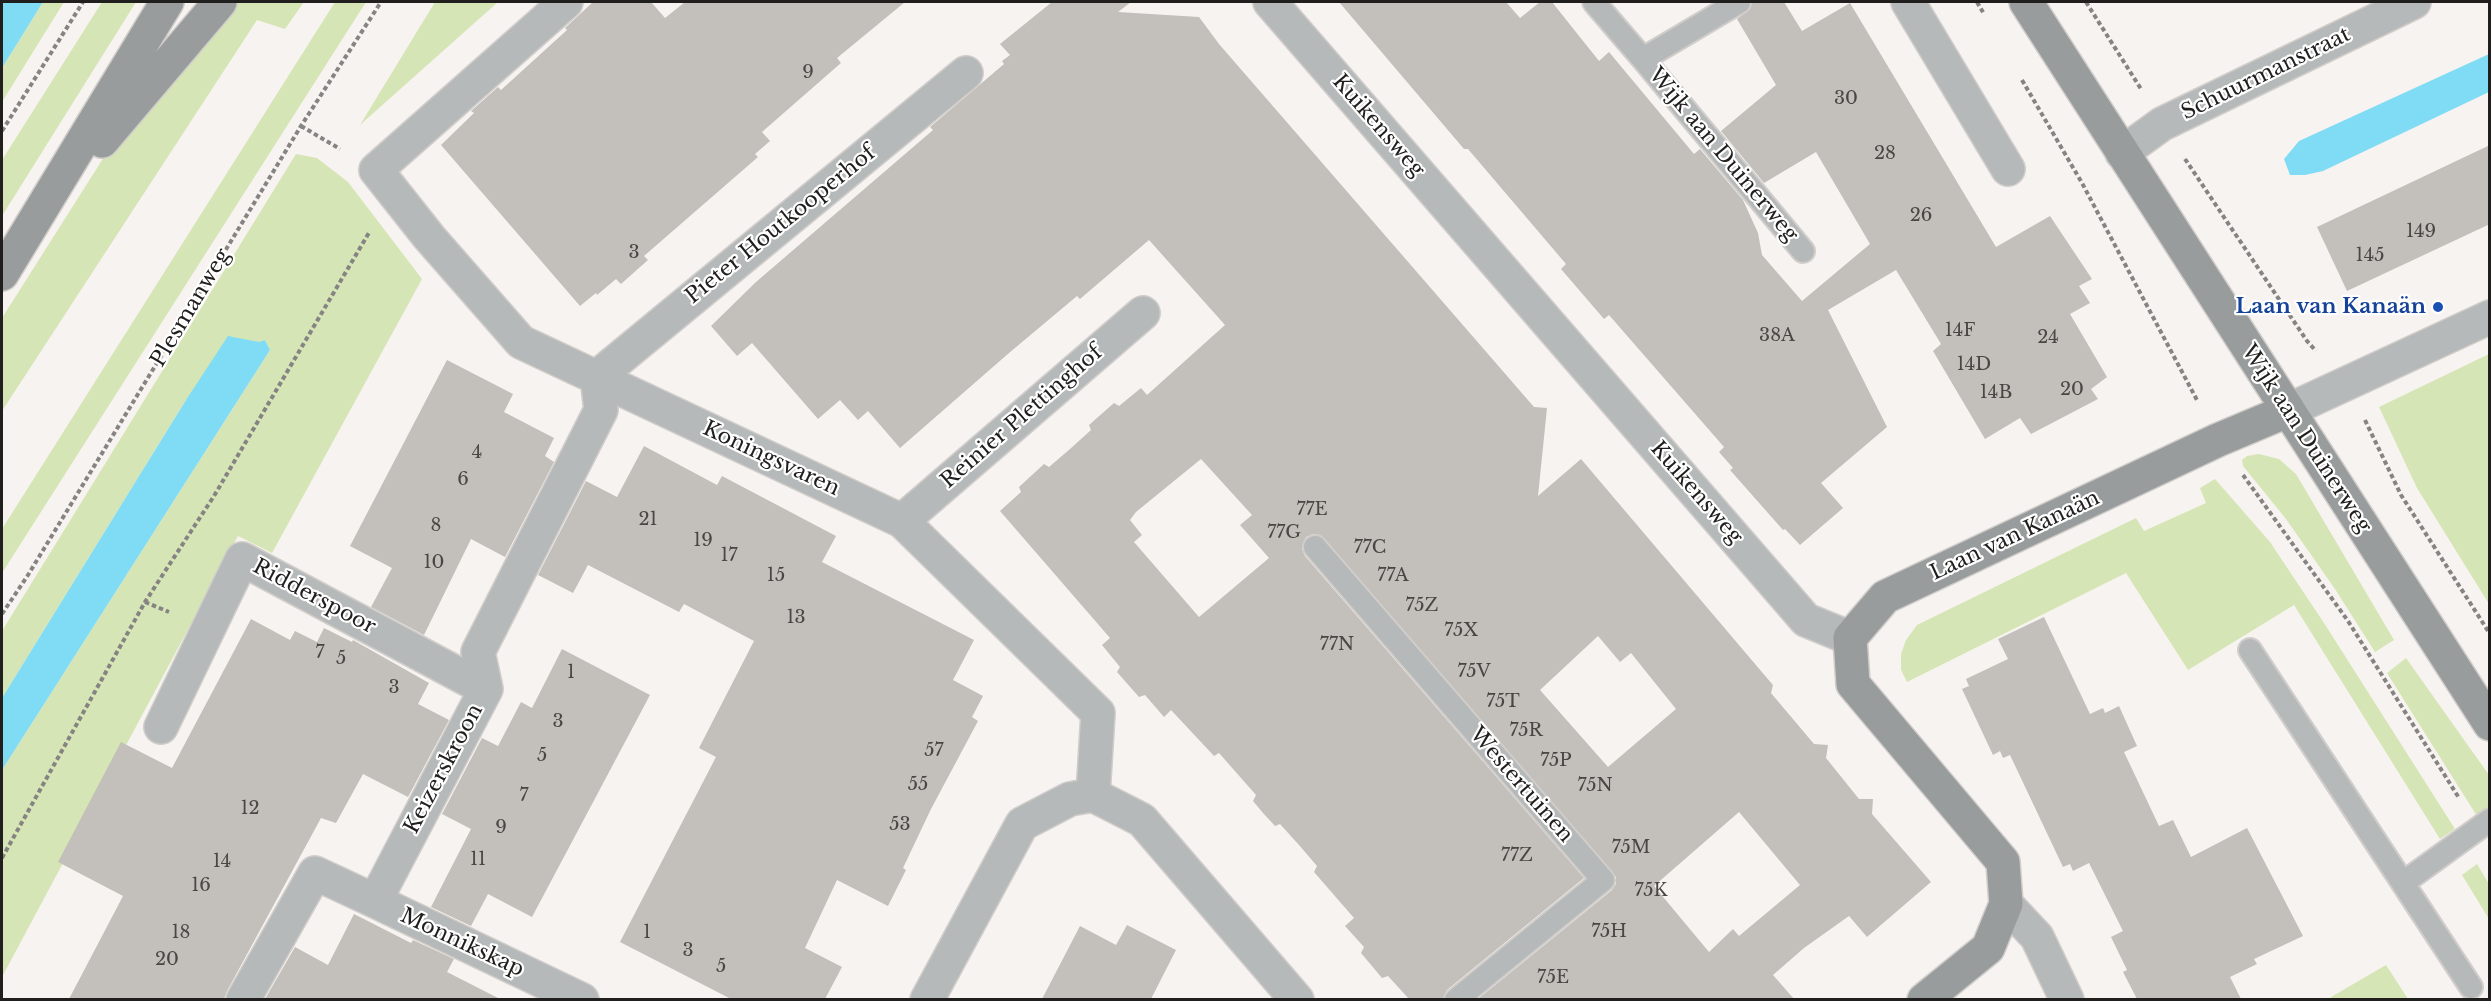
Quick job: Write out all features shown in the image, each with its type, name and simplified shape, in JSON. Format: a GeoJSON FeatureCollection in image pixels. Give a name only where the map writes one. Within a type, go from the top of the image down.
{"type":"FeatureCollection","features":[{"type":"Feature","properties":{"kind":"main road"},"geometry":{"type":"LineString","coordinates":[[2,274],[167,2]]}},
{"type":"Feature","properties":{"kind":"main road"},"geometry":{"type":"LineString","coordinates":[[35,220],[220,2]]}},
{"type":"Feature","properties":{"kind":"main road","name":"Wijk aan Duinerweg"},"geometry":{"type":"LineString","coordinates":[[2026,2],[2490,724]]}},
{"type":"Feature","properties":{"kind":"main road","name":"Laan van Kanaän"},"geometry":{"type":"LineString","coordinates":[[1850,638],[1885,597],[2218,440],[2287,411]]}},
{"type":"Feature","properties":{"kind":"main road"},"geometry":{"type":"LineString","coordinates":[[1850,638],[1853,684],[2003,862],[2006,904],[1988,948],[1924,999]]}},
{"type":"Feature","properties":{"kind":"street"},"geometry":{"type":"LineString","coordinates":[[385,181],[566,2]]}},
{"type":"Feature","properties":{"kind":"street","name":"Kuikensweg"},"geometry":{"type":"LineString","coordinates":[[1270,2],[1806,620],[1850,638]]}},
{"type":"Feature","properties":{"kind":"street"},"geometry":{"type":"LineString","coordinates":[[1908,2],[2008,169]]}},
{"type":"Feature","properties":{"kind":"street","name":"Schuurmanstraat"},"geometry":{"type":"LineString","coordinates":[[2122,153],[2162,124],[2414,2]]}},
{"type":"Feature","properties":{"kind":"street","name":"Pieter Houtkooperhof"},"geometry":{"type":"LineString","coordinates":[[597,377],[966,73]]}},
{"type":"Feature","properties":{"kind":"street","name":"Koningsvaren"},"geometry":{"type":"LineString","coordinates":[[385,181],[429,237],[521,342],[902,521],[1098,713],[1094,795]]}},
{"type":"Feature","properties":{"kind":"street","name":"Reinier Plettinghof"},"geometry":{"type":"LineString","coordinates":[[902,521],[1143,313]]}},
{"type":"Feature","properties":{"kind":"street","name":"Laan van Kanaän"},"geometry":{"type":"LineString","coordinates":[[2287,411],[2490,317]]}},
{"type":"Feature","properties":{"kind":"street","name":"Keizerskroon"},"geometry":{"type":"LineString","coordinates":[[375,901],[486,689],[478,652],[601,410],[597,377]]}},
{"type":"Feature","properties":{"kind":"street","name":"Ridderspoor"},"geometry":{"type":"LineString","coordinates":[[161,727],[242,559],[486,689]]}},
{"type":"Feature","properties":{"kind":"street"},"geometry":{"type":"LineString","coordinates":[[927,999],[1022,824],[1070,799],[1094,795],[1142,820],[1296,999]]}},
{"type":"Feature","properties":{"kind":"street"},"geometry":{"type":"LineString","coordinates":[[243,999],[315,873],[375,901]]}},
{"type":"Feature","properties":{"kind":"street","name":"Monnikskap"},"geometry":{"type":"LineString","coordinates":[[375,901],[582,999]]}},
{"type":"Feature","properties":{"kind":"street"},"geometry":{"type":"LineString","coordinates":[[2006,904],[2037,937],[2067,999]]}},
{"type":"Feature","properties":{"kind":"lane","name":"Wijk aan Duinerweg"},"geometry":{"type":"LineString","coordinates":[[1594,2],[1803,251]]}},
{"type":"Feature","properties":{"kind":"lane","name":"Wijk aan Duinerweg"},"geometry":{"type":"LineString","coordinates":[[1643,59],[1739,2]]}},
{"type":"Feature","properties":{"kind":"lane","name":"Westertuinen"},"geometry":{"type":"LineString","coordinates":[[1315,547],[1603,880],[1456,999]]}},
{"type":"Feature","properties":{"kind":"lane"},"geometry":{"type":"LineString","coordinates":[[2250,650],[2471,987]]}},
{"type":"Feature","properties":{"kind":"lane"},"geometry":{"type":"LineString","coordinates":[[2403,884],[2490,820]]}},
{"type":"Feature","properties":{"kind":"path"},"geometry":{"type":"LineString","coordinates":[[2,131],[83,2]]}},
{"type":"Feature","properties":{"kind":"path","name":"Plesmanweg"},"geometry":{"type":"LineString","coordinates":[[2,614],[301,126],[381,2]]}},
{"type":"Feature","properties":{"kind":"path"},"geometry":{"type":"LineString","coordinates":[[2086,2],[2162,124],[2307,341],[2348,383],[2401,495],[2490,634]]}},
{"type":"Feature","properties":{"kind":"path"},"geometry":{"type":"LineString","coordinates":[[2,858],[144,602],[214,496],[385,181]]}},
{"type":"Feature","properties":{"kind":"green space"},"geometry":{"type":"Polygon","coordinates":[[[43,2],[64,2],[2,102],[2,68],[43,2]]]}},
{"type":"Feature","properties":{"kind":"green space"},"geometry":{"type":"Polygon","coordinates":[[[102,2],[136,2],[2,216],[2,160],[102,2]]]}},
{"type":"Feature","properties":{"kind":"green space"},"geometry":{"type":"Polygon","coordinates":[[[233,2],[304,2],[285,29],[257,20],[2,411],[2,318],[130,116],[233,2]]]}},
{"type":"Feature","properties":{"kind":"green space"},"geometry":{"type":"Polygon","coordinates":[[[335,2],[366,2],[2,573],[2,529],[335,2]]]}},
{"type":"Feature","properties":{"kind":"green space"},"geometry":{"type":"Polygon","coordinates":[[[435,2],[498,2],[360,125],[399,61],[435,2]]]}},
{"type":"Feature","properties":{"kind":"green space"},"geometry":{"type":"Polygon","coordinates":[[[296,154],[317,158],[348,182],[422,279],[272,553],[238,536],[2,977],[2,770],[270,350],[265,340],[186,400],[2,698],[2,631],[296,154]]]}},
{"type":"Feature","properties":{"kind":"green space"},"geometry":{"type":"Polygon","coordinates":[[[2489,354],[2489,604],[2417,488],[2379,407],[2489,354]]]}},
{"type":"Feature","properties":{"kind":"green space"},"geometry":{"type":"Polygon","coordinates":[[[2259,454],[2279,459],[2296,474],[2394,640],[2375,652],[2286,519],[2243,466],[2242,460],[2247,456],[2259,454]]]}},
{"type":"Feature","properties":{"kind":"green space"},"geometry":{"type":"Polygon","coordinates":[[[2215,479],[2270,542],[2455,829],[2440,839],[2294,605],[2188,670],[2126,573],[1907,682],[1901,670],[1901,654],[1906,640],[1917,625],[2136,518],[2144,531],[2206,503],[2200,488],[2215,479]]]}},
{"type":"Feature","properties":{"kind":"green space"},"geometry":{"type":"Polygon","coordinates":[[[2406,658],[2489,775],[2489,806],[2477,816],[2387,673],[2406,658]]]}},
{"type":"Feature","properties":{"kind":"green space"},"geometry":{"type":"Polygon","coordinates":[[[2477,864],[2489,884],[2489,919],[2462,875],[2477,864]]]}},
{"type":"Feature","properties":{"kind":"green space"},"geometry":{"type":"Polygon","coordinates":[[[2386,965],[2408,999],[2332,999],[2331,997],[2386,965]]]}},
{"type":"Feature","properties":{"kind":"water"},"geometry":{"type":"Polygon","coordinates":[[[4,2],[43,2],[2,68],[2,5],[4,2]]]}},
{"type":"Feature","properties":{"kind":"water"},"geometry":{"type":"Polygon","coordinates":[[[2489,54],[2489,92],[2323,171],[2305,175],[2290,175],[2284,159],[2299,141],[2489,54]]]}},
{"type":"Feature","properties":{"kind":"water"},"geometry":{"type":"Polygon","coordinates":[[[228,336],[259,342],[265,340],[270,350],[2,770],[2,698],[228,336]]]}},
{"type":"Feature","properties":{"kind":"building"},"geometry":{"type":"Polygon","coordinates":[[[593,2],[651,2],[665,18],[685,2],[905,2],[837,58],[841,63],[762,132],[770,141],[755,154],[758,157],[644,256],[648,260],[621,284],[616,279],[580,306],[441,145],[474,113],[471,111],[498,87],[501,90],[567,30],[565,28],[593,2]]]}},
{"type":"Feature","properties":{"kind":"building"},"geometry":{"type":"Polygon","coordinates":[[[1052,2],[1131,2],[1118,12],[1199,17],[1219,44],[1534,407],[1547,408],[1538,496],[1581,459],[1773,685],[1771,693],[1814,744],[1828,745],[1826,758],[1859,799],[1873,799],[1872,814],[1931,882],[1867,937],[1849,916],[1804,948],[1773,975],[1794,999],[1478,999],[1612,890],[1616,884],[1616,877],[1320,535],[1313,534],[1306,537],[1302,549],[1305,556],[1584,878],[1447,990],[1443,999],[1409,999],[1388,976],[1382,978],[1361,953],[1364,947],[1345,926],[1354,918],[1314,872],[1317,866],[1280,824],[1275,826],[1263,813],[1253,801],[1256,795],[1219,753],[1214,756],[1171,710],[1164,717],[1145,695],[1139,697],[1117,672],[1120,667],[1102,645],[1110,638],[1000,511],[1021,492],[1019,487],[1044,464],[1049,467],[1070,449],[1091,430],[1089,425],[1114,403],[1119,406],[1141,388],[1147,395],[1225,325],[1149,240],[1080,299],[1077,296],[900,448],[868,411],[858,420],[840,400],[818,419],[752,343],[737,356],[711,326],[756,282],[933,130],[930,127],[1004,64],[1002,61],[1010,55],[1000,44],[1052,2]],[[1201,459],[1136,512],[1130,520],[1142,535],[1134,542],[1199,617],[1269,558],[1240,525],[1252,515],[1201,459]],[[1598,636],[1540,690],[1608,767],[1676,709],[1631,653],[1620,662],[1598,636]],[[1739,812],[1654,886],[1709,952],[1733,929],[1739,936],[1800,885],[1739,812]]]}},
{"type":"Feature","properties":{"kind":"building"},"geometry":{"type":"Polygon","coordinates":[[[1339,2],[1506,2],[1520,18],[1540,2],[1552,2],[1599,61],[1609,52],[1694,154],[1700,149],[1743,200],[1758,233],[1762,255],[1802,301],[1870,244],[1816,152],[1764,183],[1721,131],[1776,85],[1737,19],[1750,9],[1752,2],[1784,2],[1802,31],[1850,3],[1996,247],[2050,216],[2092,279],[2079,286],[2090,303],[2070,314],[2107,377],[2091,389],[2098,399],[2031,434],[2020,418],[1985,439],[1933,351],[1941,344],[1896,270],[1828,310],[1887,427],[1821,483],[1843,508],[1800,545],[1785,529],[1783,530],[1730,470],[1733,468],[1719,452],[1724,447],[1609,315],[1604,319],[1561,269],[1566,264],[1339,2]]]}},
{"type":"Feature","properties":{"kind":"building"},"geometry":{"type":"Polygon","coordinates":[[[2490,145],[2490,224],[2347,291],[2317,227],[2490,145]]]}},
{"type":"Feature","properties":{"kind":"building"},"geometry":{"type":"Polygon","coordinates":[[[447,360],[513,394],[504,412],[554,438],[545,456],[554,462],[505,557],[471,539],[424,635],[371,607],[392,568],[350,546],[447,360]]]}},
{"type":"Feature","properties":{"kind":"building"},"geometry":{"type":"Polygon","coordinates":[[[644,446],[717,485],[722,476],[836,536],[822,562],[974,640],[953,680],[983,696],[972,717],[978,721],[931,809],[903,868],[906,870],[888,906],[837,880],[805,948],[842,967],[825,999],[731,999],[620,942],[716,757],[699,748],[754,641],[684,604],[679,612],[588,565],[573,593],[538,575],[586,481],[617,497],[644,446]]]}},
{"type":"Feature","properties":{"kind":"building"},"geometry":{"type":"Polygon","coordinates":[[[2044,617],[2090,714],[2103,708],[2105,713],[2119,706],[2137,746],[2124,752],[2159,826],[2173,820],[2191,857],[2247,828],[2303,936],[2254,959],[2257,964],[2230,977],[2241,999],[2137,999],[2123,972],[2127,970],[2111,937],[2123,931],[2089,863],[2073,871],[2070,864],[2063,867],[2010,755],[2003,758],[2000,751],[1993,755],[1962,689],[1969,686],[1966,679],[2008,659],[1998,639],[2044,617]]]}},
{"type":"Feature","properties":{"kind":"building"},"geometry":{"type":"Polygon","coordinates":[[[251,619],[290,640],[295,631],[317,642],[324,628],[352,642],[353,640],[429,683],[418,704],[449,720],[408,797],[363,774],[336,823],[321,818],[224,999],[69,999],[123,896],[58,862],[121,742],[172,768],[251,619]]]}},
{"type":"Feature","properties":{"kind":"building"},"geometry":{"type":"Polygon","coordinates":[[[562,649],[650,695],[532,917],[488,894],[471,926],[431,907],[471,829],[442,814],[482,738],[498,746],[521,702],[532,708],[562,649]]]}},
{"type":"Feature","properties":{"kind":"building"},"geometry":{"type":"Polygon","coordinates":[[[354,914],[411,943],[413,940],[454,959],[447,972],[500,999],[265,999],[295,947],[328,965],[354,914]]]}},
{"type":"Feature","properties":{"kind":"building"},"geometry":{"type":"Polygon","coordinates":[[[1127,925],[1176,950],[1151,999],[1042,999],[1080,926],[1116,945],[1127,925]]]}},
{"type":"Feature","properties":{"kind":"place","name":"Laan van Kanaän"},"geometry":{"type":"Point","coordinates":[2438,307]}}]}
